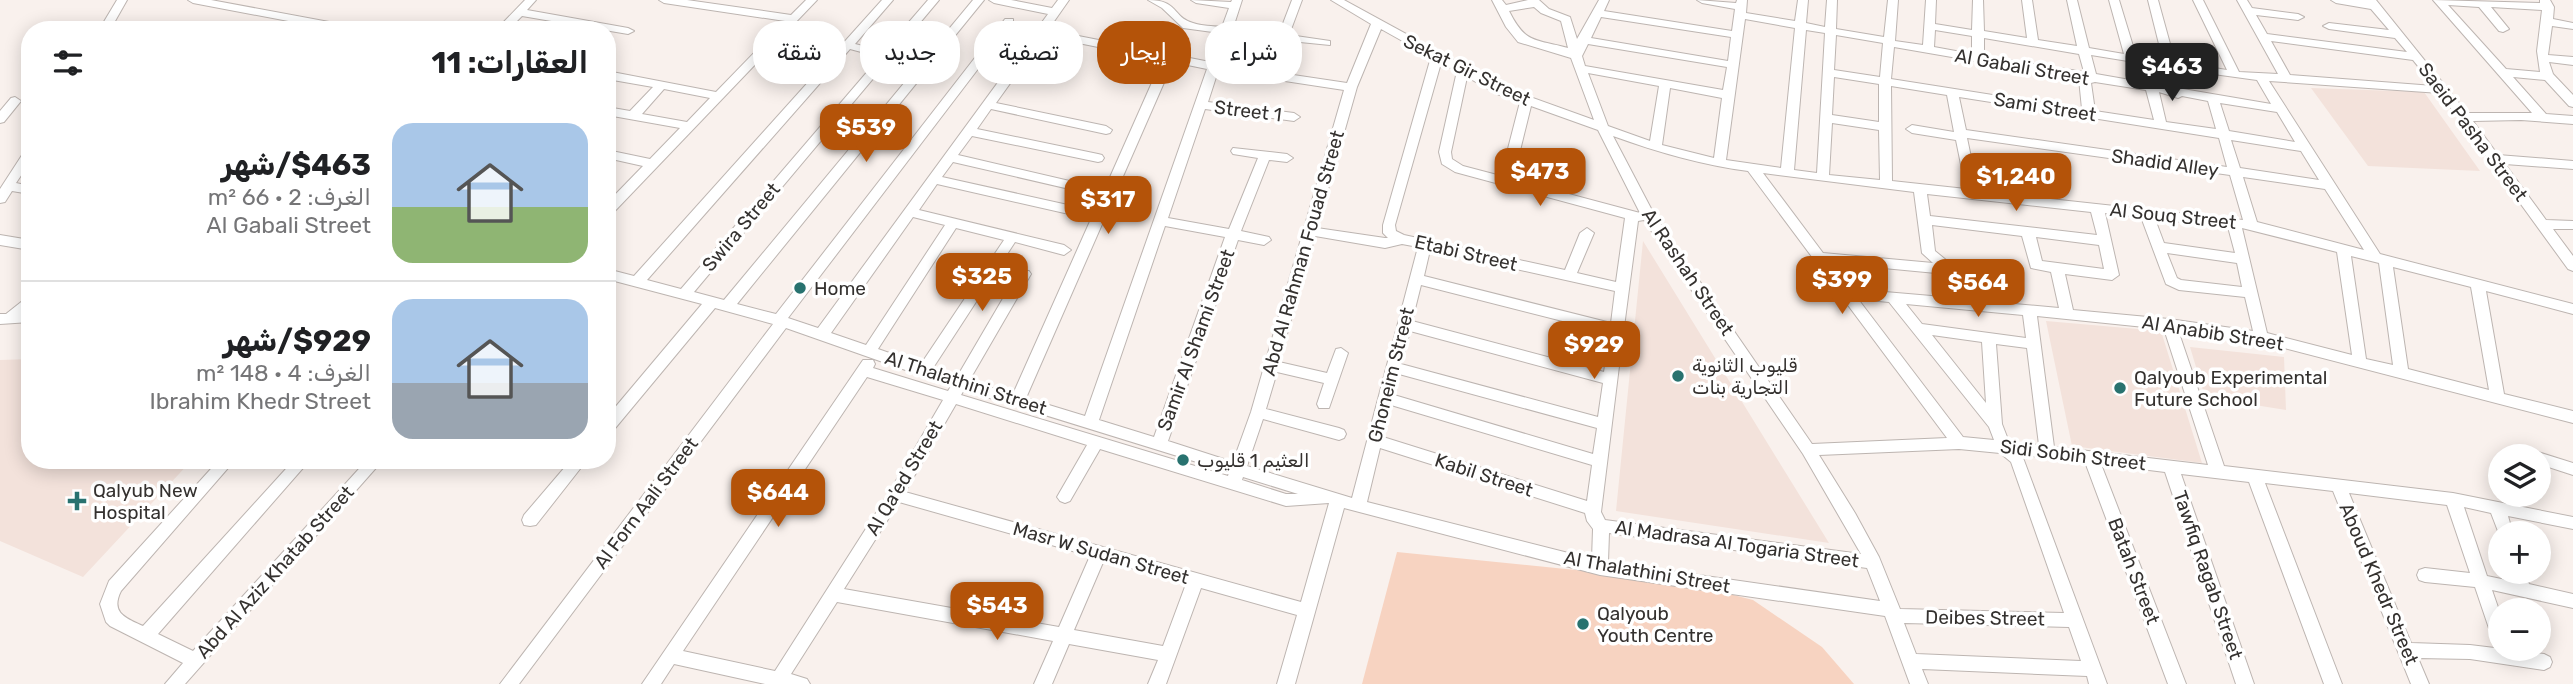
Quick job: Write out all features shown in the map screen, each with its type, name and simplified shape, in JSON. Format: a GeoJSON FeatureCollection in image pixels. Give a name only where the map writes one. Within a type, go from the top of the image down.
{"type":"FeatureCollection","features":[{"type":"Feature","properties":{"kind":"street"},"geometry":{"type":"LineString","coordinates":[[109,21],[122,0]]}},
{"type":"Feature","properties":{"kind":"street"},"geometry":{"type":"LineString","coordinates":[[193,0],[307,21]]}},
{"type":"Feature","properties":{"kind":"street"},"geometry":{"type":"LineString","coordinates":[[510,21],[531,0]]}},
{"type":"Feature","properties":{"kind":"street"},"geometry":{"type":"LineString","coordinates":[[664,0],[794,19]]}},
{"type":"Feature","properties":{"kind":"street"},"geometry":{"type":"LineString","coordinates":[[616,201],[812,0]]}},
{"type":"Feature","properties":{"kind":"street"},"geometry":{"type":"LineString","coordinates":[[637,282],[888,0]]}},
{"type":"Feature","properties":{"kind":"street","name":"Swira Street"},"geometry":{"type":"LineString","coordinates":[[916,21],[934,0]]}},
{"type":"Feature","properties":{"kind":"street"},"geometry":{"type":"LineString","coordinates":[[616,418],[719,304],[979,0]]}},
{"type":"Feature","properties":{"kind":"street"},"geometry":{"type":"LineString","coordinates":[[994,0],[1055,12]]}},
{"type":"Feature","properties":{"kind":"street"},"geometry":{"type":"LineString","coordinates":[[1048,21],[1064,0]]}},
{"type":"Feature","properties":{"kind":"street"},"geometry":{"type":"LineString","coordinates":[[1153,0],[1166,6],[1187,26],[1205,28]]}},
{"type":"Feature","properties":{"kind":"street"},"geometry":{"type":"LineString","coordinates":[[1289,21],[1297,0]]}},
{"type":"Feature","properties":{"kind":"street","name":"Sekat Gir Street"},"geometry":{"type":"LineString","coordinates":[[1336,0],[1463,70],[1526,101],[1603,129]]}},
{"type":"Feature","properties":{"kind":"street","name":"Al Gabali Street"},"geometry":{"type":"LineString","coordinates":[[1702,0],[1741,7],[1801,25],[1928,50],[2088,79],[2280,109]]}},
{"type":"Feature","properties":{"kind":"street"},"geometry":{"type":"LineString","coordinates":[[1787,173],[1803,0]]}},
{"type":"Feature","properties":{"kind":"street"},"geometry":{"type":"LineString","coordinates":[[1823,178],[1832,0]]}},
{"type":"Feature","properties":{"kind":"street"},"geometry":{"type":"LineString","coordinates":[[1886,185],[1885,82],[1893,0]]}},
{"type":"Feature","properties":{"kind":"street"},"geometry":{"type":"LineString","coordinates":[[1928,50],[1931,0]]}},
{"type":"Feature","properties":{"kind":"street"},"geometry":{"type":"LineString","coordinates":[[1978,0],[1978,59]]}},
{"type":"Feature","properties":{"kind":"street"},"geometry":{"type":"LineString","coordinates":[[2027,0],[2033,43]]}},
{"type":"Feature","properties":{"kind":"street"},"geometry":{"type":"LineString","coordinates":[[2072,0],[2084,51],[2089,114]]}},
{"type":"Feature","properties":{"kind":"street"},"geometry":{"type":"LineString","coordinates":[[2114,0],[2131,58]]}},
{"type":"Feature","properties":{"kind":"street"},"geometry":{"type":"LineString","coordinates":[[2153,0],[2178,94]]}},
{"type":"Feature","properties":{"kind":"street"},"geometry":{"type":"LineString","coordinates":[[2198,0],[2235,75]]}},
{"type":"Feature","properties":{"kind":"street"},"geometry":{"type":"LineString","coordinates":[[2336,0],[2373,3]]}},
{"type":"Feature","properties":{"kind":"street"},"geometry":{"type":"LineString","coordinates":[[2438,0],[2547,4],[2548,22],[2543,58],[2550,76]]}},
{"type":"Feature","properties":{"kind":"street"},"geometry":{"type":"LineString","coordinates":[[2438,0],[2542,117]]}},
{"type":"Feature","properties":{"kind":"street"},"geometry":{"type":"LineString","coordinates":[[1196,1],[1236,3],[1231,21]]}},
{"type":"Feature","properties":{"kind":"street"},"geometry":{"type":"LineString","coordinates":[[1534,2],[1500,5],[1515,32],[1525,41],[1557,47],[1578,62],[1665,84],[1729,95]]}},
{"type":"Feature","properties":{"kind":"street","name":"Al Rashah Street"},"geometry":{"type":"LineString","coordinates":[[1534,2],[1566,19],[1578,62],[1603,129],[1650,220],[1808,450],[1873,562],[1919,684]]}},
{"type":"Feature","properties":{"kind":"street","name":"Saeid Pasha Street"},"geometry":{"type":"LineString","coordinates":[[2373,3],[2444,90],[2573,266]]}},
{"type":"Feature","properties":{"kind":"street"},"geometry":{"type":"LineString","coordinates":[[2482,3],[2503,30]]}},
{"type":"Feature","properties":{"kind":"street"},"geometry":{"type":"LineString","coordinates":[[2245,5],[2298,17]]}},
{"type":"Feature","properties":{"kind":"street"},"geometry":{"type":"LineString","coordinates":[[2245,5],[2287,80]]}},
{"type":"Feature","properties":{"kind":"street"},"geometry":{"type":"LineString","coordinates":[[1578,62],[1583,40],[1601,6],[1737,35]]}},
{"type":"Feature","properties":{"kind":"street"},"geometry":{"type":"LineString","coordinates":[[1719,163],[1741,7]]}},
{"type":"Feature","properties":{"kind":"street"},"geometry":{"type":"LineString","coordinates":[[519,12],[571,21]]}},
{"type":"Feature","properties":{"kind":"street","name":"Al Forn Aali Street"},"geometry":{"type":"LineString","coordinates":[[509,684],[1009,20]]}},
{"type":"Feature","properties":{"kind":"street"},"geometry":{"type":"LineString","coordinates":[[2548,22],[2573,26]]}},
{"type":"Feature","properties":{"kind":"street","name":"Abd Al Rahman Fouad Street"},"geometry":{"type":"LineString","coordinates":[[1236,477],[1258,412],[1351,87],[1377,24]]}},
{"type":"Feature","properties":{"kind":"street"},"geometry":{"type":"LineString","coordinates":[[1929,26],[2235,75],[2444,90]]}},
{"type":"Feature","properties":{"kind":"street"},"geometry":{"type":"LineString","coordinates":[[2329,26],[2399,35]]}},
{"type":"Feature","properties":{"kind":"street"},"geometry":{"type":"LineString","coordinates":[[616,29],[628,31]]}},
{"type":"Feature","properties":{"kind":"street"},"geometry":{"type":"LineString","coordinates":[[2263,37],[2417,57]]}},
{"type":"Feature","properties":{"kind":"street"},"geometry":{"type":"LineString","coordinates":[[1302,40],[1326,43]]}},
{"type":"Feature","properties":{"kind":"street"},"geometry":{"type":"LineString","coordinates":[[1583,40],[1733,65]]}},
{"type":"Feature","properties":{"kind":"street"},"geometry":{"type":"LineString","coordinates":[[847,45],[860,48]]}},
{"type":"Feature","properties":{"kind":"street"},"geometry":{"type":"LineString","coordinates":[[1401,239],[1390,233],[1389,225],[1437,56]]}},
{"type":"Feature","properties":{"kind":"street"},"geometry":{"type":"LineString","coordinates":[[2543,58],[2573,61]]}},
{"type":"Feature","properties":{"kind":"street"},"geometry":{"type":"LineString","coordinates":[[1463,70],[1445,152],[1446,161],[1459,169],[1650,220]]}},
{"type":"Feature","properties":{"kind":"street"},"geometry":{"type":"LineString","coordinates":[[2501,72],[2550,76],[2567,87],[2573,103]]}},
{"type":"Feature","properties":{"kind":"street","name":"Sami Street"},"geometry":{"type":"LineString","coordinates":[[1829,73],[2304,147]]}},
{"type":"Feature","properties":{"kind":"street"},"geometry":{"type":"LineString","coordinates":[[616,77],[719,96]]}},
{"type":"Feature","properties":{"kind":"street"},"geometry":{"type":"LineString","coordinates":[[2261,78],[2328,185],[2380,259],[2401,373]]}},
{"type":"Feature","properties":{"kind":"street"},"geometry":{"type":"LineString","coordinates":[[1302,80],[1351,87]]}},
{"type":"Feature","properties":{"kind":"street","name":"Swira Street"},"geometry":{"type":"LineString","coordinates":[[684,295],[862,84]]}},
{"type":"Feature","properties":{"kind":"street"},"geometry":{"type":"LineString","coordinates":[[822,334],[1003,84]]}},
{"type":"Feature","properties":{"kind":"street"},"geometry":{"type":"LineString","coordinates":[[1017,401],[1157,84]]}},
{"type":"Feature","properties":{"kind":"street"},"geometry":{"type":"LineString","coordinates":[[1090,424],[1209,84]]}},
{"type":"Feature","properties":{"kind":"street"},"geometry":{"type":"LineString","coordinates":[[1655,146],[1665,84]]}},
{"type":"Feature","properties":{"kind":"street"},"geometry":{"type":"LineString","coordinates":[[633,116],[663,85]]}},
{"type":"Feature","properties":{"kind":"street"},"geometry":{"type":"LineString","coordinates":[[2152,89],[2161,124]]}},
{"type":"Feature","properties":{"kind":"street"},"geometry":{"type":"LineString","coordinates":[[1952,92],[1973,195]]}},
{"type":"Feature","properties":{"kind":"street"},"geometry":{"type":"LineString","coordinates":[[2213,99],[2251,225]]}},
{"type":"Feature","properties":{"kind":"street"},"geometry":{"type":"LineString","coordinates":[[0,119],[15,101]]}},
{"type":"Feature","properties":{"kind":"street"},"geometry":{"type":"LineString","coordinates":[[1506,181],[1526,101]]}},
{"type":"Feature","properties":{"kind":"street"},"geometry":{"type":"LineString","coordinates":[[988,105],[1105,131]]}},
{"type":"Feature","properties":{"kind":"street","name":"Street 1"},"geometry":{"type":"LineString","coordinates":[[1202,105],[1294,117]]}},
{"type":"Feature","properties":{"kind":"street"},"geometry":{"type":"LineString","coordinates":[[616,113],[689,126]]}},
{"type":"Feature","properties":{"kind":"street"},"geometry":{"type":"LineString","coordinates":[[2463,117],[2542,117],[2573,120]]}},
{"type":"Feature","properties":{"kind":"street"},"geometry":{"type":"LineString","coordinates":[[1826,118],[1885,127]]}},
{"type":"Feature","properties":{"kind":"street","name":"Al Souq Street"},"geometry":{"type":"LineString","coordinates":[[1603,129],[1655,146],[1753,169],[2251,225],[2573,309]]}},
{"type":"Feature","properties":{"kind":"street","name":"Shadid Alley"},"geometry":{"type":"LineString","coordinates":[[1912,129],[2328,185]]}},
{"type":"Feature","properties":{"kind":"street"},"geometry":{"type":"LineString","coordinates":[[969,131],[1098,158]]}},
{"type":"Feature","properties":{"kind":"street"},"geometry":{"type":"LineString","coordinates":[[1237,150],[1287,158]]}},
{"type":"Feature","properties":{"kind":"street","name":"Samir Al Shami Street"},"geometry":{"type":"LineString","coordinates":[[1158,445],[1233,234],[1265,155]]}},
{"type":"Feature","properties":{"kind":"street"},"geometry":{"type":"LineString","coordinates":[[616,157],[653,164]]}},
{"type":"Feature","properties":{"kind":"street"},"geometry":{"type":"LineString","coordinates":[[950,157],[1091,190]]}},
{"type":"Feature","properties":{"kind":"street"},"geometry":{"type":"LineString","coordinates":[[2492,159],[2573,166]]}},
{"type":"Feature","properties":{"kind":"street"},"geometry":{"type":"LineString","coordinates":[[0,199],[21,166]]}},
{"type":"Feature","properties":{"kind":"street"},"geometry":{"type":"LineString","coordinates":[[1753,169],[1959,443]]}},
{"type":"Feature","properties":{"kind":"street"},"geometry":{"type":"LineString","coordinates":[[933,179],[1098,216]]}},
{"type":"Feature","properties":{"kind":"street"},"geometry":{"type":"LineString","coordinates":[[8,186],[21,188]]}},
{"type":"Feature","properties":{"kind":"street"},"geometry":{"type":"LineString","coordinates":[[1920,189],[1929,253],[1939,260],[1951,303]]}},
{"type":"Feature","properties":{"kind":"street"},"geometry":{"type":"LineString","coordinates":[[2028,232],[2034,263],[2112,275],[2097,208]]}},
{"type":"Feature","properties":{"kind":"street"},"geometry":{"type":"LineString","coordinates":[[910,212],[1064,250]]}},
{"type":"Feature","properties":{"kind":"street"},"geometry":{"type":"LineString","coordinates":[[2146,213],[2174,283],[2251,293]]}},
{"type":"Feature","properties":{"kind":"street"},"geometry":{"type":"LineString","coordinates":[[1600,568],[1601,526],[1593,519],[1593,509],[1619,330],[1632,215]]}},
{"type":"Feature","properties":{"kind":"street"},"geometry":{"type":"LineString","coordinates":[[1924,220],[2105,241]]}},
{"type":"Feature","properties":{"kind":"street"},"geometry":{"type":"LineString","coordinates":[[1161,221],[1264,240]]}},
{"type":"Feature","properties":{"kind":"street"},"geometry":{"type":"LineString","coordinates":[[651,684],[863,370],[953,223]]}},
{"type":"Feature","properties":{"kind":"street"},"geometry":{"type":"LineString","coordinates":[[2234,223],[2261,337]]}},
{"type":"Feature","properties":{"kind":"street"},"geometry":{"type":"LineString","coordinates":[[2541,224],[2573,225]]}},
{"type":"Feature","properties":{"kind":"street","name":"Etabi Street"},"geometry":{"type":"LineString","coordinates":[[1310,231],[1387,243],[1401,239],[1622,288]]}},
{"type":"Feature","properties":{"kind":"street"},"geometry":{"type":"LineString","coordinates":[[1569,276],[1587,233]]}},
{"type":"Feature","properties":{"kind":"street"},"geometry":{"type":"LineString","coordinates":[[924,371],[1012,237]]}},
{"type":"Feature","properties":{"kind":"street"},"geometry":{"type":"LineString","coordinates":[[0,240],[21,244]]}},
{"type":"Feature","properties":{"kind":"street","name":"Ghoneim Street"},"geometry":{"type":"LineString","coordinates":[[1358,506],[1425,244]]}},
{"type":"Feature","properties":{"kind":"street"},"geometry":{"type":"LineString","coordinates":[[2158,247],[2242,259]]}},
{"type":"Feature","properties":{"kind":"street"},"geometry":{"type":"LineString","coordinates":[[2343,248],[2360,363]]}},
{"type":"Feature","properties":{"kind":"street"},"geometry":{"type":"LineString","coordinates":[[1819,257],[1942,269]]}},
{"type":"Feature","properties":{"kind":"street"},"geometry":{"type":"LineString","coordinates":[[2057,268],[2067,314]]}},
{"type":"Feature","properties":{"kind":"street","name":"Al Qa'ed Street"},"geometry":{"type":"LineString","coordinates":[[779,680],[962,384],[1024,274]]}},
{"type":"Feature","properties":{"kind":"street","name":"Al Thalathini Street"},"geometry":{"type":"LineString","coordinates":[[616,276],[822,334],[962,384],[1158,445],[1236,477]]}},
{"type":"Feature","properties":{"kind":"street"},"geometry":{"type":"LineString","coordinates":[[1416,278],[1619,330]]}},
{"type":"Feature","properties":{"kind":"street"},"geometry":{"type":"LineString","coordinates":[[2478,286],[2497,397]]}},
{"type":"Feature","properties":{"kind":"street","name":"Al Anabib Street"},"geometry":{"type":"LineString","coordinates":[[1846,293],[2169,324],[2261,337],[2573,417]]}},
{"type":"Feature","properties":{"kind":"street"},"geometry":{"type":"LineString","coordinates":[[1893,297],[1994,424],[2004,447],[2017,459],[2095,676],[1911,661]]}},
{"type":"Feature","properties":{"kind":"street"},"geometry":{"type":"LineString","coordinates":[[5,319],[21,307]]}},
{"type":"Feature","properties":{"kind":"street"},"geometry":{"type":"LineString","coordinates":[[2029,310],[2047,452]]}},
{"type":"Feature","properties":{"kind":"street"},"geometry":{"type":"LineString","coordinates":[[1404,324],[1612,380]]}},
{"type":"Feature","properties":{"kind":"street"},"geometry":{"type":"LineString","coordinates":[[2169,324],[2218,472]]}},
{"type":"Feature","properties":{"kind":"street"},"geometry":{"type":"LineString","coordinates":[[1917,328],[2033,344]]}},
{"type":"Feature","properties":{"kind":"street"},"geometry":{"type":"LineString","coordinates":[[1989,338],[1994,424]]}},
{"type":"Feature","properties":{"kind":"street"},"geometry":{"type":"LineString","coordinates":[[1324,404],[1340,353]]}},
{"type":"Feature","properties":{"kind":"street"},"geometry":{"type":"LineString","coordinates":[[1271,365],[1332,380]]}},
{"type":"Feature","properties":{"kind":"street"},"geometry":{"type":"LineString","coordinates":[[1395,368],[1605,425]]}},
{"type":"Feature","properties":{"kind":"street","name":"Al Thalathini Street"},"geometry":{"type":"LineString","coordinates":[[863,370],[1096,443],[1331,498],[1600,568],[1894,613]]}},
{"type":"Feature","properties":{"kind":"street"},"geometry":{"type":"LineString","coordinates":[[1386,398],[1601,463]]}},
{"type":"Feature","properties":{"kind":"street"},"geometry":{"type":"LineString","coordinates":[[1258,412],[1339,434]]}},
{"type":"Feature","properties":{"kind":"street","name":"Kabil Street"},"geometry":{"type":"LineString","coordinates":[[1375,440],[1593,509]]}},
{"type":"Feature","properties":{"kind":"street"},"geometry":{"type":"LineString","coordinates":[[1065,497],[1096,443]]}},
{"type":"Feature","properties":{"kind":"street","name":"Sidi Sobih Street"},"geometry":{"type":"LineString","coordinates":[[1808,450],[1959,443],[2004,447],[2453,499],[2573,523]]}},
{"type":"Feature","properties":{"kind":"street","name":"Batah Street"},"geometry":{"type":"LineString","coordinates":[[2091,458],[2178,684]]}},
{"type":"Feature","properties":{"kind":"street"},"geometry":{"type":"LineString","coordinates":[[2551,462],[2573,469]]}},
{"type":"Feature","properties":{"kind":"street","name":"Tawfiq Ragab Street"},"geometry":{"type":"LineString","coordinates":[[2171,466],[2245,684]]}},
{"type":"Feature","properties":{"kind":"street"},"geometry":{"type":"LineString","coordinates":[[195,661],[116,621],[109,615],[107,607],[115,586],[220,469]]}},
{"type":"Feature","properties":{"kind":"street"},"geometry":{"type":"LineString","coordinates":[[145,636],[295,469]]}},
{"type":"Feature","properties":{"kind":"street","name":"Abd Al Aziz Khatab Street"},"geometry":{"type":"LineString","coordinates":[[174,684],[368,469]]}},
{"type":"Feature","properties":{"kind":"street"},"geometry":{"type":"LineString","coordinates":[[530,520],[572,469]]}},
{"type":"Feature","properties":{"kind":"street"},"geometry":{"type":"LineString","coordinates":[[2255,476],[2333,684]]}},
{"type":"Feature","properties":{"kind":"street","name":"Aboud Khedr Street"},"geometry":{"type":"LineString","coordinates":[[2338,484],[2420,684]]}},
{"type":"Feature","properties":{"kind":"street","name":"Masr W Sudan Street"},"geometry":{"type":"LineString","coordinates":[[895,495],[1307,611]]}},
{"type":"Feature","properties":{"kind":"street"},"geometry":{"type":"LineString","coordinates":[[1286,684],[1307,611],[1331,498]]}},
{"type":"Feature","properties":{"kind":"street"},"geometry":{"type":"LineString","coordinates":[[2453,499],[2488,603]]}},
{"type":"Feature","properties":{"kind":"street"},"geometry":{"type":"LineString","coordinates":[[2497,508],[2501,521]]}},
{"type":"Feature","properties":{"kind":"street","name":"Al Madrasa Al Togaria Street"},"geometry":{"type":"LineString","coordinates":[[1601,526],[1873,562]]}},
{"type":"Feature","properties":{"kind":"street"},"geometry":{"type":"LineString","coordinates":[[1042,684],[1099,553]]}},
{"type":"Feature","properties":{"kind":"street"},"geometry":{"type":"LineString","coordinates":[[2425,575],[2480,581],[2573,601]]}},
{"type":"Feature","properties":{"kind":"street"},"geometry":{"type":"LineString","coordinates":[[1157,684],[1196,580]]}},
{"type":"Feature","properties":{"kind":"street"},"geometry":{"type":"LineString","coordinates":[[2520,584],[2522,590]]}},
{"type":"Feature","properties":{"kind":"street"},"geometry":{"type":"LineString","coordinates":[[833,594],[1168,654]]}},
{"type":"Feature","properties":{"kind":"street","name":"Deibes Street"},"geometry":{"type":"LineString","coordinates":[[1894,613],[2075,620]]}},
{"type":"Feature","properties":{"kind":"street"},"geometry":{"type":"LineString","coordinates":[[2406,650],[2488,648]]}},
{"type":"Feature","properties":{"kind":"street"},"geometry":{"type":"LineString","coordinates":[[669,656],[801,684]]}},
{"type":"Feature","properties":{"kind":"shaded area"},"geometry":{"type":"Polygon","coordinates":[[[2311,88],[2424,92],[2480,171],[2368,166],[2311,88]]]}},
{"type":"Feature","properties":{"kind":"shaded area","name":"قليوب الثانوية التجارية بنات"},"geometry":{"type":"Polygon","coordinates":[[[1643,241],[1829,543],[1616,511],[1643,241]]]}},
{"type":"Feature","properties":{"kind":"shaded area","name":"Qalyoub Experimental Future School"},"geometry":{"type":"Polygon","coordinates":[[[2046,321],[2161,331],[2202,463],[2072,446],[2046,321]]]}},
{"type":"Feature","properties":{"kind":"shaded area"},"geometry":{"type":"Polygon","coordinates":[[[2190,347],[2284,357],[2286,410],[2205,397],[2190,347]]]}},
{"type":"Feature","properties":{"kind":"shaded area","name":"Qalyub New Hospital"},"geometry":{"type":"Polygon","coordinates":[[[21,359],[21,469],[184,469],[83,577],[0,541],[0,360],[21,359]]]}},
{"type":"Feature","properties":{"kind":"shaded area","name":"Qalyoub Youth Centre"},"geometry":{"type":"Polygon","coordinates":[[[1397,552],[1674,580],[1753,600],[1822,647],[1854,684],[1362,684],[1397,552]]]}},
{"type":"Feature","properties":{"kind":"place","name":"Home"},"geometry":{"type":"Point","coordinates":[800,288]}},
{"type":"Feature","properties":{"kind":"place","name":"قليوب الثانوية التجارية بنات"},"geometry":{"type":"Point","coordinates":[1678,376]}},
{"type":"Feature","properties":{"kind":"place","name":"Qalyoub Experimental Future School"},"geometry":{"type":"Point","coordinates":[2120,388]}},
{"type":"Feature","properties":{"kind":"place","name":"العثيم 1 قليوب"},"geometry":{"type":"Point","coordinates":[1183,460]}},
{"type":"Feature","properties":{"kind":"place","name":"Qalyub New Hospital"},"geometry":{"type":"Point","coordinates":[77,501]}},
{"type":"Feature","properties":{"kind":"place","name":"Qalyoub Youth Centre"},"geometry":{"type":"Point","coordinates":[1583,624]}}]}
